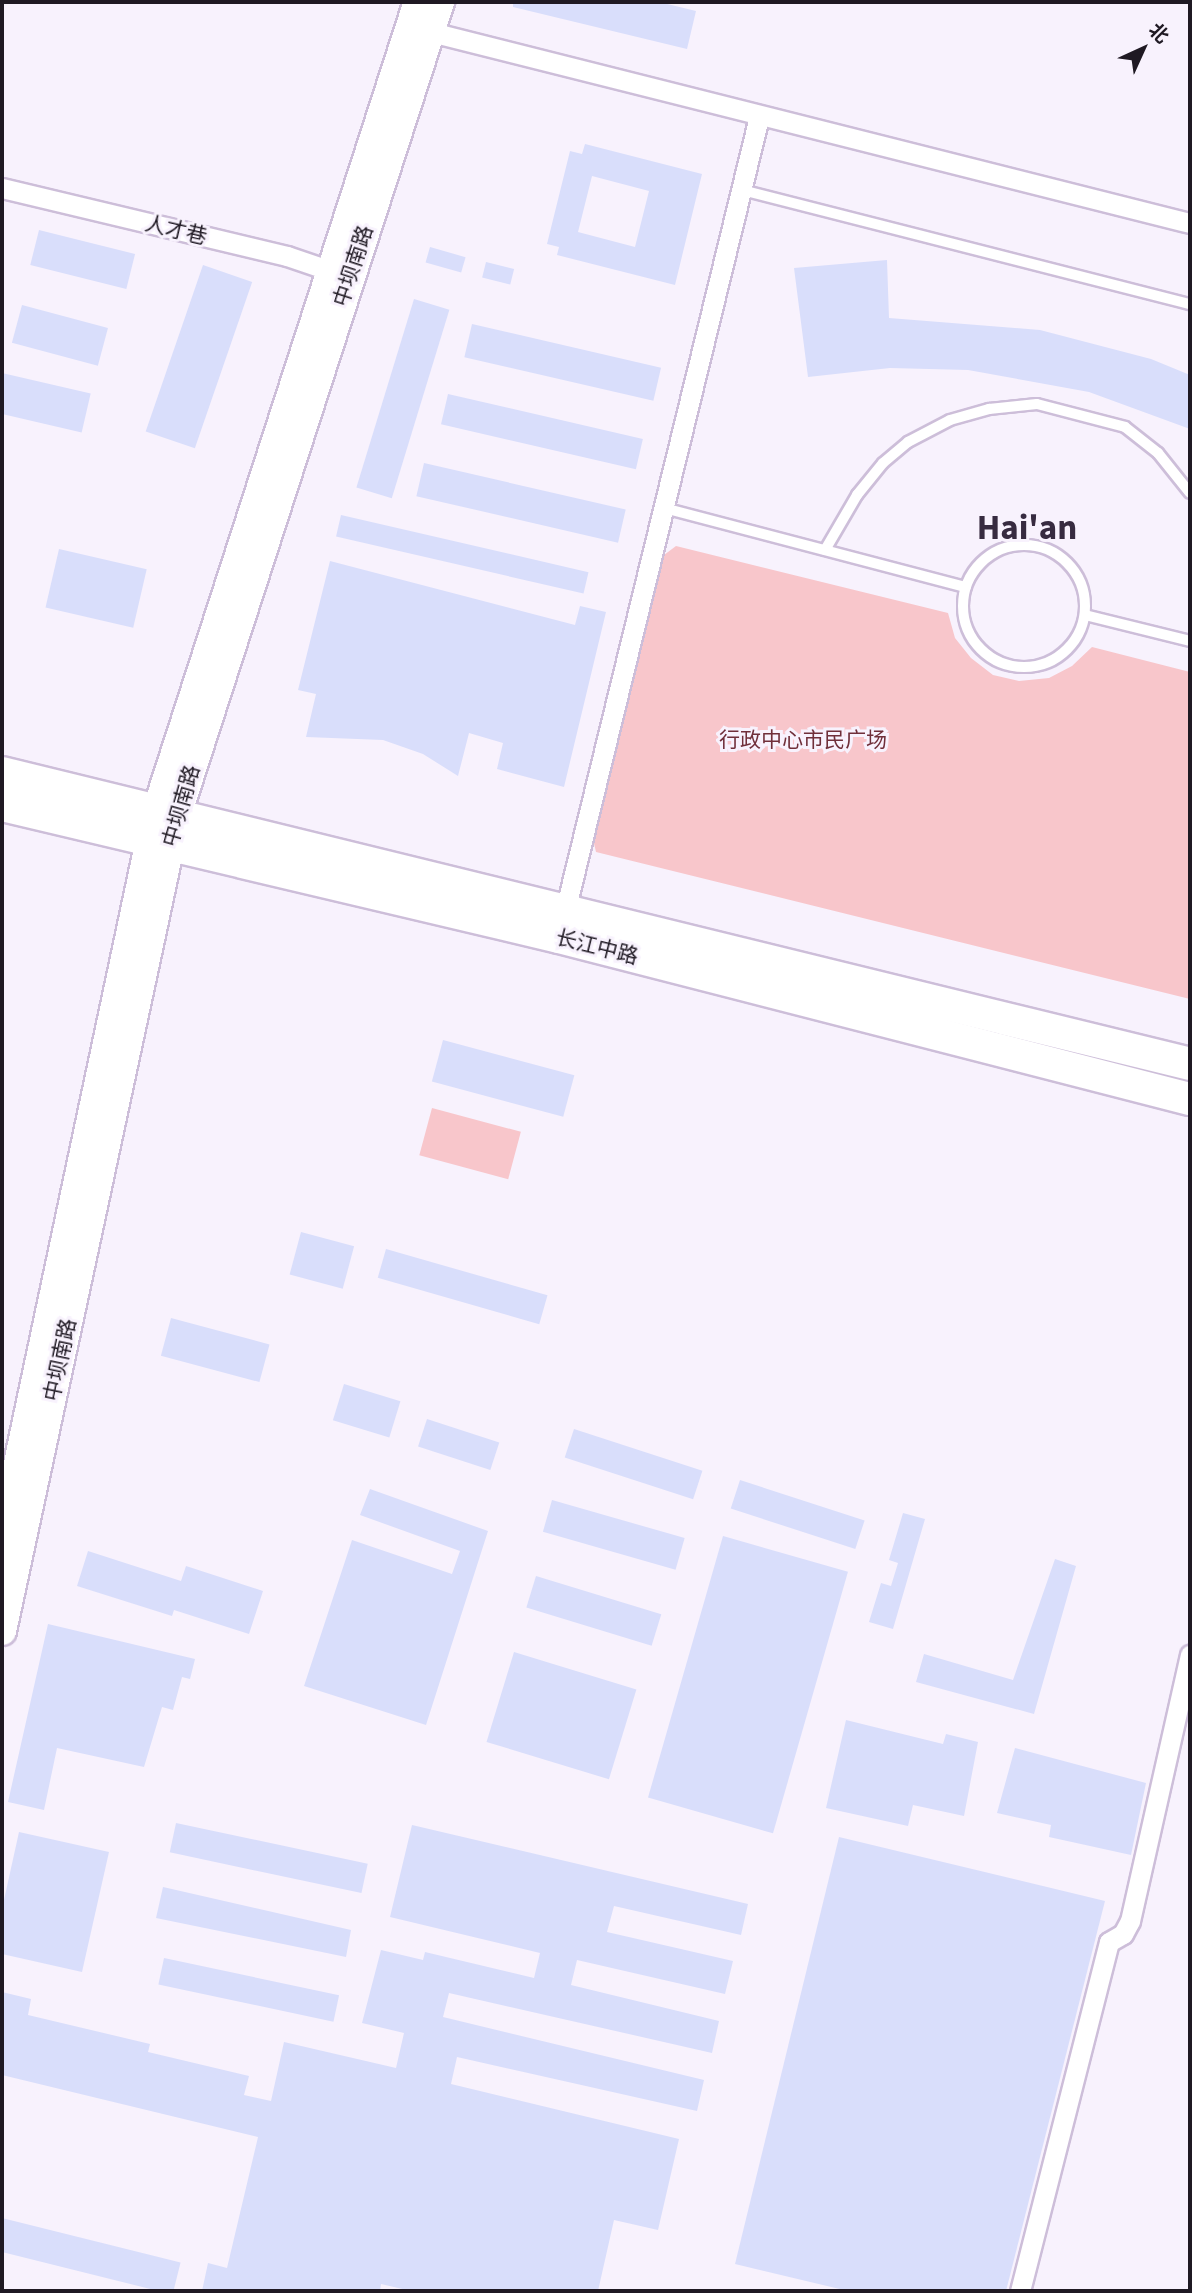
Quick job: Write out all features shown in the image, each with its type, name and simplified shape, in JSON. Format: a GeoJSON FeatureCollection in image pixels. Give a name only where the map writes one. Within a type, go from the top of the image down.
{"type":"FeatureCollection","features":[{"type":"Feature","properties":{"kind":"main road","name":"中坝南路"},"geometry":{"type":"LineString","coordinates":[[2,1539],[162,829],[418,2]]}},
{"type":"Feature","properties":{"kind":"main road","name":"中坝南路"},"geometry":{"type":"LineString","coordinates":[[2,1631],[162,829],[440,2]]}},
{"type":"Feature","properties":{"kind":"main road","name":"长江中路"},"geometry":{"type":"LineString","coordinates":[[2,773],[162,829]]}},
{"type":"Feature","properties":{"kind":"main road","name":"长江中路"},"geometry":{"type":"LineString","coordinates":[[2,805],[162,829],[562,924],[1190,1064]]}},
{"type":"Feature","properties":{"kind":"main road","name":"长江中路"},"geometry":{"type":"LineString","coordinates":[[562,924],[1190,1099]]}},
{"type":"Feature","properties":{"kind":"street"},"geometry":{"type":"LineString","coordinates":[[431,32],[759,117],[1190,223]]}},
{"type":"Feature","properties":{"kind":"street"},"geometry":{"type":"LineString","coordinates":[[562,924],[759,117]]}},
{"type":"Feature","properties":{"kind":"street","name":"人才巷"},"geometry":{"type":"LineString","coordinates":[[2,188],[287,256],[349,277]]}},
{"type":"Feature","properties":{"kind":"street"},"geometry":{"type":"LineString","coordinates":[[1020,2291],[1109,1942],[1123,1934],[1130,1921],[1190,1654]]}},
{"type":"Feature","properties":{"kind":"lane"},"geometry":{"type":"LineString","coordinates":[[742,190],[1190,304]]}},
{"type":"Feature","properties":{"kind":"lane"},"geometry":{"type":"LineString","coordinates":[[825,550],[857,495],[883,463],[908,442],[950,420],[989,410],[1037,404],[1125,427],[1158,453],[1190,493]]}},
{"type":"Feature","properties":{"kind":"lane"},"geometry":{"type":"LineString","coordinates":[[664,508],[966,587]]}},
{"type":"Feature","properties":{"kind":"lane"},"geometry":{"type":"LineString","coordinates":[[1024,545],[1049,550],[1078,577],[1085,615],[1076,639],[1059,657],[1036,667],[1010,666],[987,655],[970,636],[963,612],[966,587],[979,565],[999,550],[1024,545]]}},
{"type":"Feature","properties":{"kind":"lane"},"geometry":{"type":"LineString","coordinates":[[1085,615],[1190,641]]}},
{"type":"Feature","properties":{"kind":"green space","name":"行政中心市民广场"},"geometry":{"type":"Polygon","coordinates":[[[676,546],[948,613],[955,638],[971,658],[993,675],[1019,681],[1049,678],[1072,666],[1092,647],[1190,672],[1190,999],[596,852],[592,835],[660,558],[676,546]]]}},
{"type":"Feature","properties":{"kind":"green space"},"geometry":{"type":"Polygon","coordinates":[[[432,1108],[521,1132],[508,1179],[419,1155],[432,1108]]]}},
{"type":"Feature","properties":{"kind":"building"},"geometry":{"type":"Polygon","coordinates":[[[513,2],[659,2],[696,11],[687,49],[513,7],[513,2]]]}},
{"type":"Feature","properties":{"kind":"building"},"geometry":{"type":"Polygon","coordinates":[[[585,144],[702,174],[675,285],[557,255],[559,247],[547,244],[570,151],[582,154],[585,144]],[[592,176],[578,232],[635,247],[649,191],[592,176]]]}},
{"type":"Feature","properties":{"kind":"building"},"geometry":{"type":"Polygon","coordinates":[[[39,230],[135,254],[126,289],[30,265],[39,230]]]}},
{"type":"Feature","properties":{"kind":"building"},"geometry":{"type":"Polygon","coordinates":[[[430,247],[466,257],[461,273],[426,262],[430,247]]]}},
{"type":"Feature","properties":{"kind":"building"},"geometry":{"type":"Polygon","coordinates":[[[887,260],[889,318],[1040,330],[1151,359],[1190,375],[1190,429],[1089,392],[968,370],[890,368],[808,377],[794,268],[887,260]]]}},
{"type":"Feature","properties":{"kind":"building"},"geometry":{"type":"Polygon","coordinates":[[[486,262],[514,269],[510,285],[482,278],[486,262]]]}},
{"type":"Feature","properties":{"kind":"building"},"geometry":{"type":"Polygon","coordinates":[[[203,265],[252,282],[195,448],[146,431],[203,265]]]}},
{"type":"Feature","properties":{"kind":"building"},"geometry":{"type":"Polygon","coordinates":[[[414,299],[449,310],[392,498],[356,487],[414,299]]]}},
{"type":"Feature","properties":{"kind":"building"},"geometry":{"type":"Polygon","coordinates":[[[22,305],[108,328],[98,366],[12,343],[22,305]]]}},
{"type":"Feature","properties":{"kind":"building"},"geometry":{"type":"Polygon","coordinates":[[[472,324],[661,368],[653,401],[464,357],[472,324]]]}},
{"type":"Feature","properties":{"kind":"building"},"geometry":{"type":"Polygon","coordinates":[[[2,373],[91,393],[82,432],[2,414],[2,373]]]}},
{"type":"Feature","properties":{"kind":"building"},"geometry":{"type":"Polygon","coordinates":[[[448,394],[643,439],[636,469],[441,424],[448,394]]]}},
{"type":"Feature","properties":{"kind":"building"},"geometry":{"type":"Polygon","coordinates":[[[424,463],[626,510],[618,543],[416,496],[424,463]]]}},
{"type":"Feature","properties":{"kind":"building"},"geometry":{"type":"Polygon","coordinates":[[[341,515],[588,572],[584,594],[336,536],[341,515]]]}},
{"type":"Feature","properties":{"kind":"building"},"geometry":{"type":"Polygon","coordinates":[[[59,549],[147,569],[133,628],[46,607],[59,549]]]}},
{"type":"Feature","properties":{"kind":"building"},"geometry":{"type":"Polygon","coordinates":[[[330,561],[575,625],[580,606],[606,612],[564,787],[497,769],[503,743],[469,733],[458,776],[423,754],[383,740],[306,737],[316,694],[298,690],[330,561]]]}},
{"type":"Feature","properties":{"kind":"building"},"geometry":{"type":"Polygon","coordinates":[[[443,1040],[574,1075],[563,1117],[432,1082],[443,1040]]]}},
{"type":"Feature","properties":{"kind":"building"},"geometry":{"type":"Polygon","coordinates":[[[301,1232],[354,1246],[343,1289],[290,1275],[301,1232]]]}},
{"type":"Feature","properties":{"kind":"building"},"geometry":{"type":"Polygon","coordinates":[[[386,1249],[547,1295],[539,1324],[378,1278],[386,1249]]]}},
{"type":"Feature","properties":{"kind":"building"},"geometry":{"type":"Polygon","coordinates":[[[171,1318],[270,1344],[259,1382],[161,1356],[171,1318]]]}},
{"type":"Feature","properties":{"kind":"building"},"geometry":{"type":"Polygon","coordinates":[[[344,1384],[400,1401],[389,1438],[333,1420],[344,1384]]]}},
{"type":"Feature","properties":{"kind":"building"},"geometry":{"type":"Polygon","coordinates":[[[427,1419],[499,1442],[490,1470],[418,1447],[427,1419]]]}},
{"type":"Feature","properties":{"kind":"building"},"geometry":{"type":"Polygon","coordinates":[[[574,1429],[702,1471],[693,1499],[565,1458],[574,1429]]]}},
{"type":"Feature","properties":{"kind":"building"},"geometry":{"type":"Polygon","coordinates":[[[740,1480],[865,1520],[855,1549],[731,1509],[740,1480]]]}},
{"type":"Feature","properties":{"kind":"building"},"geometry":{"type":"Polygon","coordinates":[[[370,1489],[488,1531],[426,1725],[304,1686],[352,1540],[452,1574],[460,1551],[360,1515],[370,1489]]]}},
{"type":"Feature","properties":{"kind":"building"},"geometry":{"type":"Polygon","coordinates":[[[552,1500],[685,1538],[676,1570],[543,1532],[552,1500]]]}},
{"type":"Feature","properties":{"kind":"building"},"geometry":{"type":"Polygon","coordinates":[[[903,1513],[925,1519],[893,1629],[869,1622],[881,1583],[891,1586],[898,1563],[889,1560],[903,1513]]]}},
{"type":"Feature","properties":{"kind":"building"},"geometry":{"type":"Polygon","coordinates":[[[723,1536],[848,1572],[773,1833],[648,1797],[723,1536]]]}},
{"type":"Feature","properties":{"kind":"building"},"geometry":{"type":"Polygon","coordinates":[[[88,1551],[181,1581],[186,1566],[263,1591],[249,1634],[174,1610],[172,1616],[77,1586],[88,1551]]]}},
{"type":"Feature","properties":{"kind":"building"},"geometry":{"type":"Polygon","coordinates":[[[1055,1559],[1076,1566],[1034,1714],[916,1682],[924,1654],[1013,1680],[1055,1559]]]}},
{"type":"Feature","properties":{"kind":"building"},"geometry":{"type":"Polygon","coordinates":[[[536,1576],[661,1614],[652,1646],[526,1608],[536,1576]]]}},
{"type":"Feature","properties":{"kind":"building"},"geometry":{"type":"Polygon","coordinates":[[[48,1624],[195,1659],[190,1679],[182,1677],[173,1710],[162,1707],[144,1767],[57,1748],[44,1810],[8,1802],[48,1624]]]}},
{"type":"Feature","properties":{"kind":"building"},"geometry":{"type":"Polygon","coordinates":[[[514,1652],[636,1689],[609,1779],[487,1742],[514,1652]]]}},
{"type":"Feature","properties":{"kind":"building"},"geometry":{"type":"Polygon","coordinates":[[[846,1720],[943,1744],[946,1734],[978,1742],[964,1816],[913,1805],[908,1826],[826,1808],[846,1720]]]}},
{"type":"Feature","properties":{"kind":"building"},"geometry":{"type":"Polygon","coordinates":[[[1015,1748],[1146,1783],[1131,1855],[1049,1837],[1051,1825],[997,1813],[1015,1748]]]}},
{"type":"Feature","properties":{"kind":"building"},"geometry":{"type":"Polygon","coordinates":[[[176,1823],[368,1864],[361,1893],[170,1852],[176,1823]]]}},
{"type":"Feature","properties":{"kind":"building"},"geometry":{"type":"Polygon","coordinates":[[[412,1825],[748,1904],[741,1935],[614,1906],[607,1932],[733,1961],[725,1994],[577,1960],[571,1985],[719,2021],[712,2053],[449,1993],[443,2017],[704,2080],[697,2111],[457,2057],[451,2084],[679,2139],[658,2230],[614,2220],[598,2291],[411,2291],[381,2284],[380,2291],[202,2291],[208,2263],[227,2268],[258,2137],[2,2075],[2,1992],[31,1999],[28,2015],[150,2044],[148,2052],[249,2076],[244,2095],[271,2101],[284,2042],[396,2068],[404,2033],[362,2023],[381,1950],[423,1960],[425,1952],[534,1978],[540,1953],[390,1917],[412,1825]]]}},
{"type":"Feature","properties":{"kind":"building"},"geometry":{"type":"Polygon","coordinates":[[[19,1832],[109,1852],[82,1972],[2,1954],[2,1909],[19,1832]]]}},
{"type":"Feature","properties":{"kind":"building"},"geometry":{"type":"Polygon","coordinates":[[[839,1837],[1105,1901],[1006,2291],[848,2291],[735,2264],[839,1837]]]}},
{"type":"Feature","properties":{"kind":"building"},"geometry":{"type":"Polygon","coordinates":[[[163,1887],[351,1930],[346,1957],[156,1918],[163,1887]]]}},
{"type":"Feature","properties":{"kind":"building"},"geometry":{"type":"Polygon","coordinates":[[[164,1958],[339,1995],[333,2022],[158,1984],[164,1958]]]}},
{"type":"Feature","properties":{"kind":"building"},"geometry":{"type":"Polygon","coordinates":[[[2,2218],[181,2263],[173,2291],[158,2291],[2,2252],[2,2218]]]}},
{"type":"Feature","properties":{"kind":"district","name":"Hai'an"},"geometry":{"type":"Point","coordinates":[1027,528]}}]}
